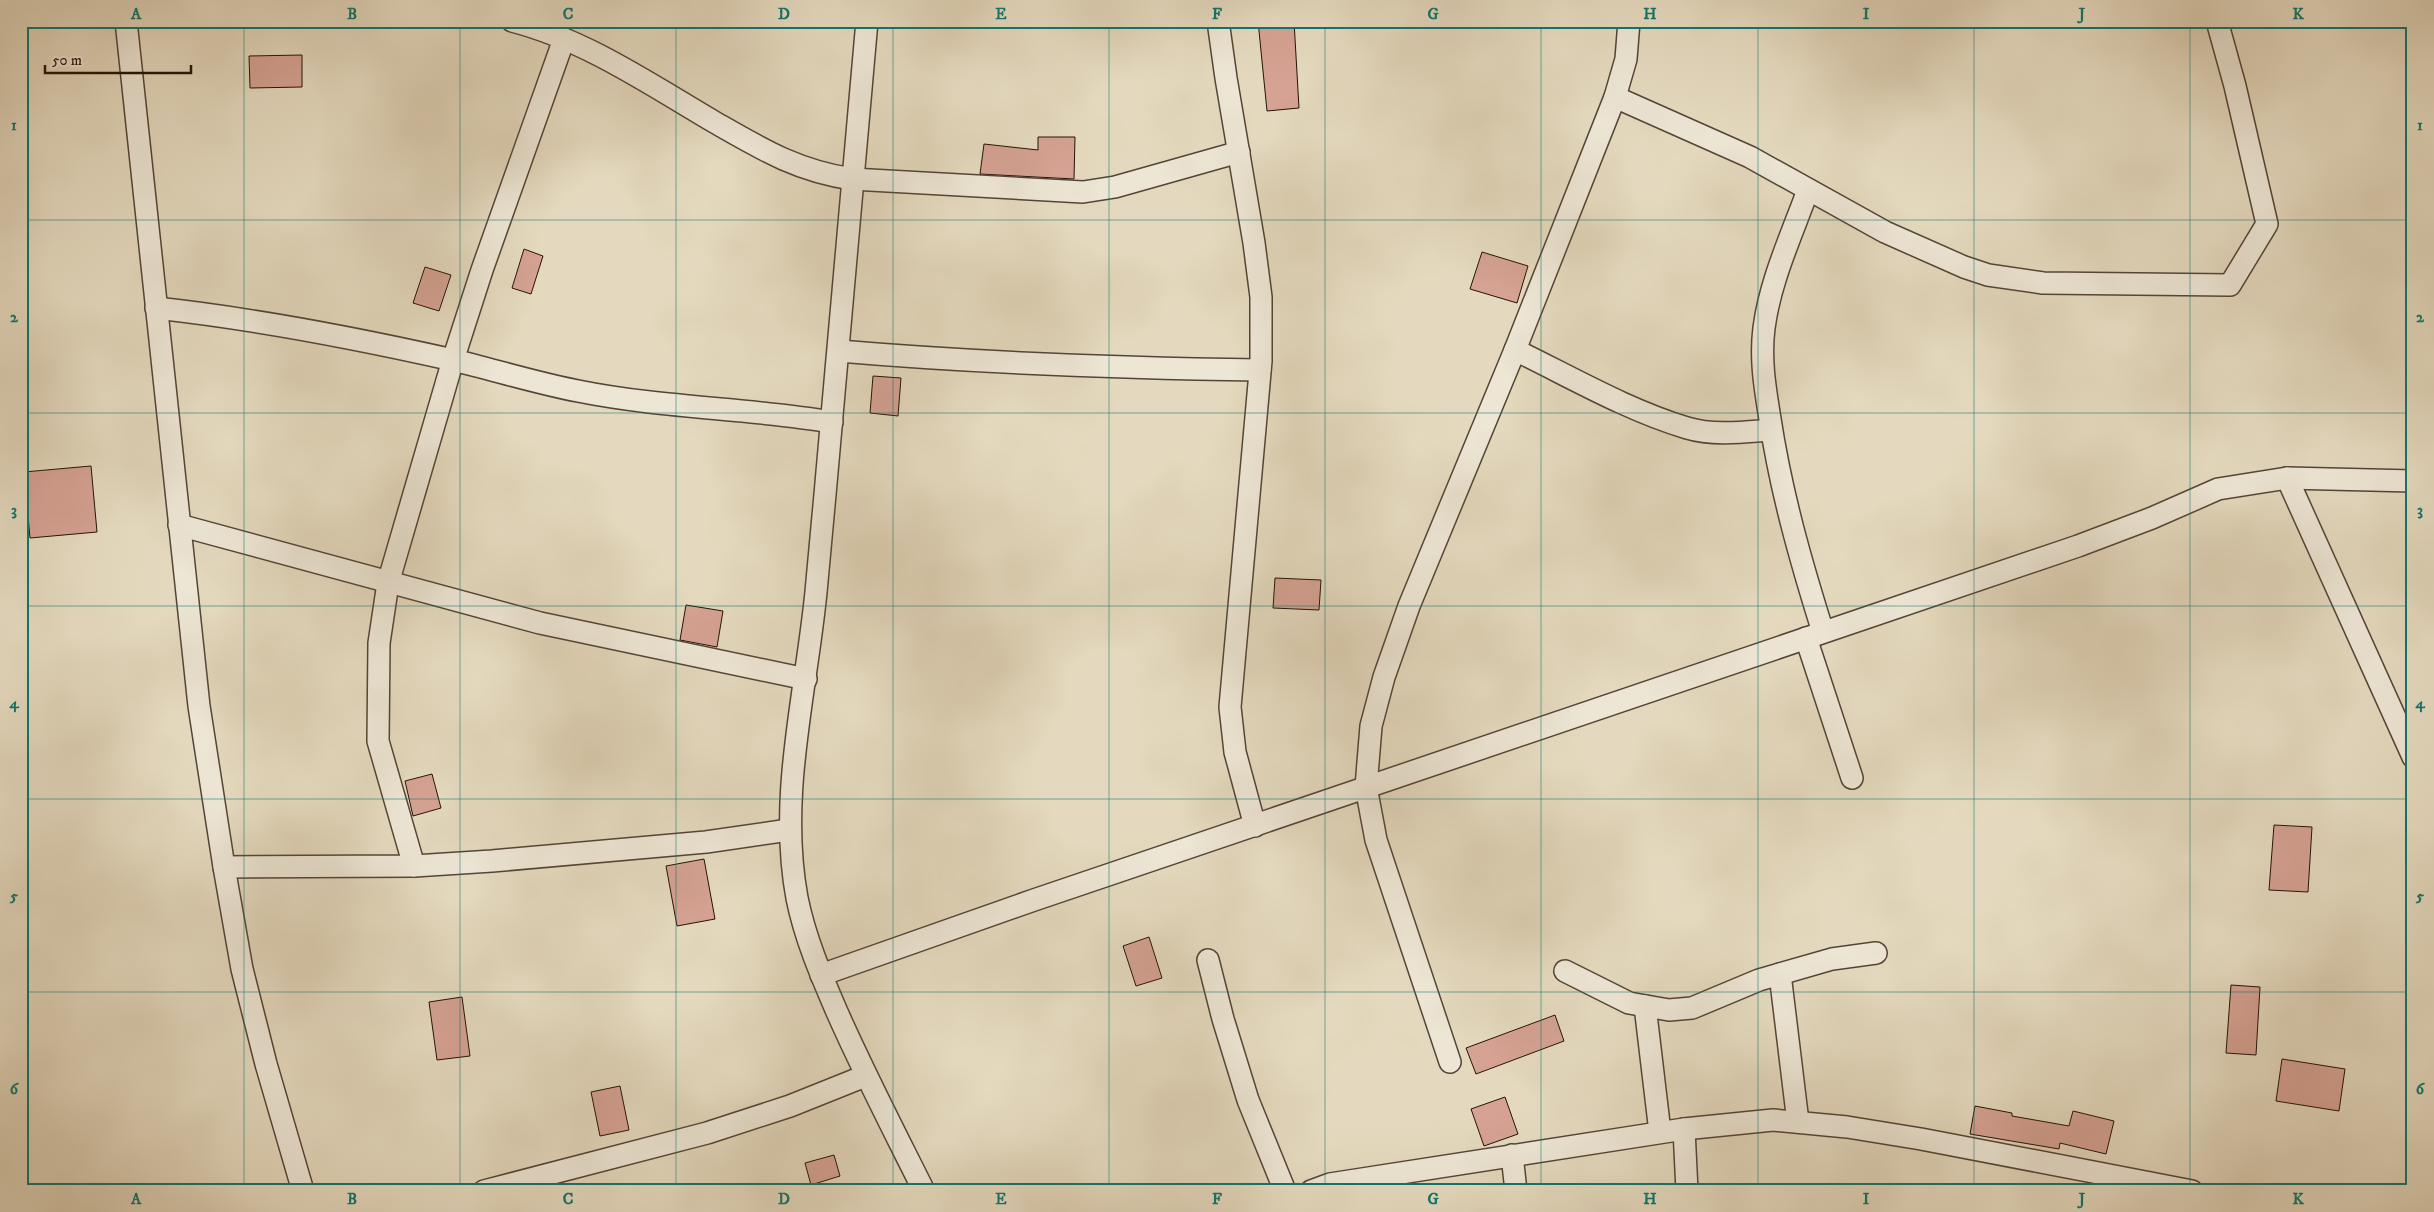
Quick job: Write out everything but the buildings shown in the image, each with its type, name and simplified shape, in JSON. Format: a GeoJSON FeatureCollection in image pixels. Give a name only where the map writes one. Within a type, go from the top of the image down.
{"type":"FeatureCollection","features":[{"type":"Feature","properties":{"kind":"street"},"geometry":{"type":"LineString","coordinates":[[126,21],[179,525],[200,706],[224,867],[242,968],[266,1064],[303,1191]]}},
{"type":"Feature","properties":{"kind":"street"},"geometry":{"type":"LineString","coordinates":[[512,21],[534,27],[600,55],[756,146],[790,163],[823,174],[852,179],[1083,192],[1115,187],[1239,152]]}},
{"type":"Feature","properties":{"kind":"street"},"geometry":{"type":"LineString","coordinates":[[867,21],[852,179],[839,351],[806,679],[794,752],[789,830],[797,898],[805,933],[865,1076],[924,1191]]}},
{"type":"Feature","properties":{"kind":"street"},"geometry":{"type":"LineString","coordinates":[[1218,21],[1261,297],[1260,370],[1230,707],[1235,752],[1255,826]]}},
{"type":"Feature","properties":{"kind":"street"},"geometry":{"type":"LineString","coordinates":[[1450,1062],[1376,840],[1366,787],[1371,726],[1384,677],[1409,606],[1515,350],[1615,97],[1626,59],[1629,21]]}},
{"type":"Feature","properties":{"kind":"street"},"geometry":{"type":"LineString","coordinates":[[1615,97],[1750,157],[1886,232],[1964,267],[1988,275],[2043,283],[2230,285],[2267,224],[2235,86],[2217,21]]}},
{"type":"Feature","properties":{"kind":"street"},"geometry":{"type":"LineString","coordinates":[[414,866],[378,741],[379,643],[388,583],[482,270],[564,39]]}},
{"type":"Feature","properties":{"kind":"street"},"geometry":{"type":"LineString","coordinates":[[1808,190],[1773,288],[1764,327],[1762,368],[1777,466],[1815,635],[1852,778]]}},
{"type":"Feature","properties":{"kind":"street"},"geometry":{"type":"LineString","coordinates":[[156,308],[243,318],[454,360],[577,391],[641,402],[762,412],[832,422]]}},
{"type":"Feature","properties":{"kind":"street"},"geometry":{"type":"LineString","coordinates":[[1515,350],[1631,406],[1688,429],[1721,432],[1771,430]]}},
{"type":"Feature","properties":{"kind":"street"},"geometry":{"type":"LineString","coordinates":[[839,351],[935,359],[1104,368],[1260,370]]}},
{"type":"Feature","properties":{"kind":"street"},"geometry":{"type":"LineString","coordinates":[[821,975],[1034,900],[2078,546],[2152,518],[2218,489],[2286,478],[2413,480]]}},
{"type":"Feature","properties":{"kind":"street"},"geometry":{"type":"LineString","coordinates":[[2286,478],[2413,757]]}},
{"type":"Feature","properties":{"kind":"street"},"geometry":{"type":"LineString","coordinates":[[179,525],[540,623],[806,679]]}},
{"type":"Feature","properties":{"kind":"street"},"geometry":{"type":"LineString","coordinates":[[224,867],[414,866],[706,842],[789,830]]}},
{"type":"Feature","properties":{"kind":"street"},"geometry":{"type":"LineString","coordinates":[[1565,971],[1628,1003],[1669,1010],[1692,1008],[1759,980],[1832,959],[1876,953]]}},
{"type":"Feature","properties":{"kind":"street"},"geometry":{"type":"LineString","coordinates":[[1208,960],[1223,1019],[1248,1100],[1285,1191]]}},
{"type":"Feature","properties":{"kind":"street"},"geometry":{"type":"LineString","coordinates":[[1780,974],[1798,1122]]}},
{"type":"Feature","properties":{"kind":"street"},"geometry":{"type":"LineString","coordinates":[[1645,1006],[1660,1132]]}},
{"type":"Feature","properties":{"kind":"street"},"geometry":{"type":"LineString","coordinates":[[484,1191],[707,1133],[790,1106],[865,1076]]}},
{"type":"Feature","properties":{"kind":"street"},"geometry":{"type":"LineString","coordinates":[[1311,1191],[1330,1184],[1660,1132],[1773,1120],[1847,1127],[1921,1139],[2192,1191]]}},
{"type":"Feature","properties":{"kind":"street"},"geometry":{"type":"LineString","coordinates":[[1684,1129],[1687,1191]]}},
{"type":"Feature","properties":{"kind":"street"},"geometry":{"type":"LineString","coordinates":[[1512,1155],[1516,1191]]}}]}
